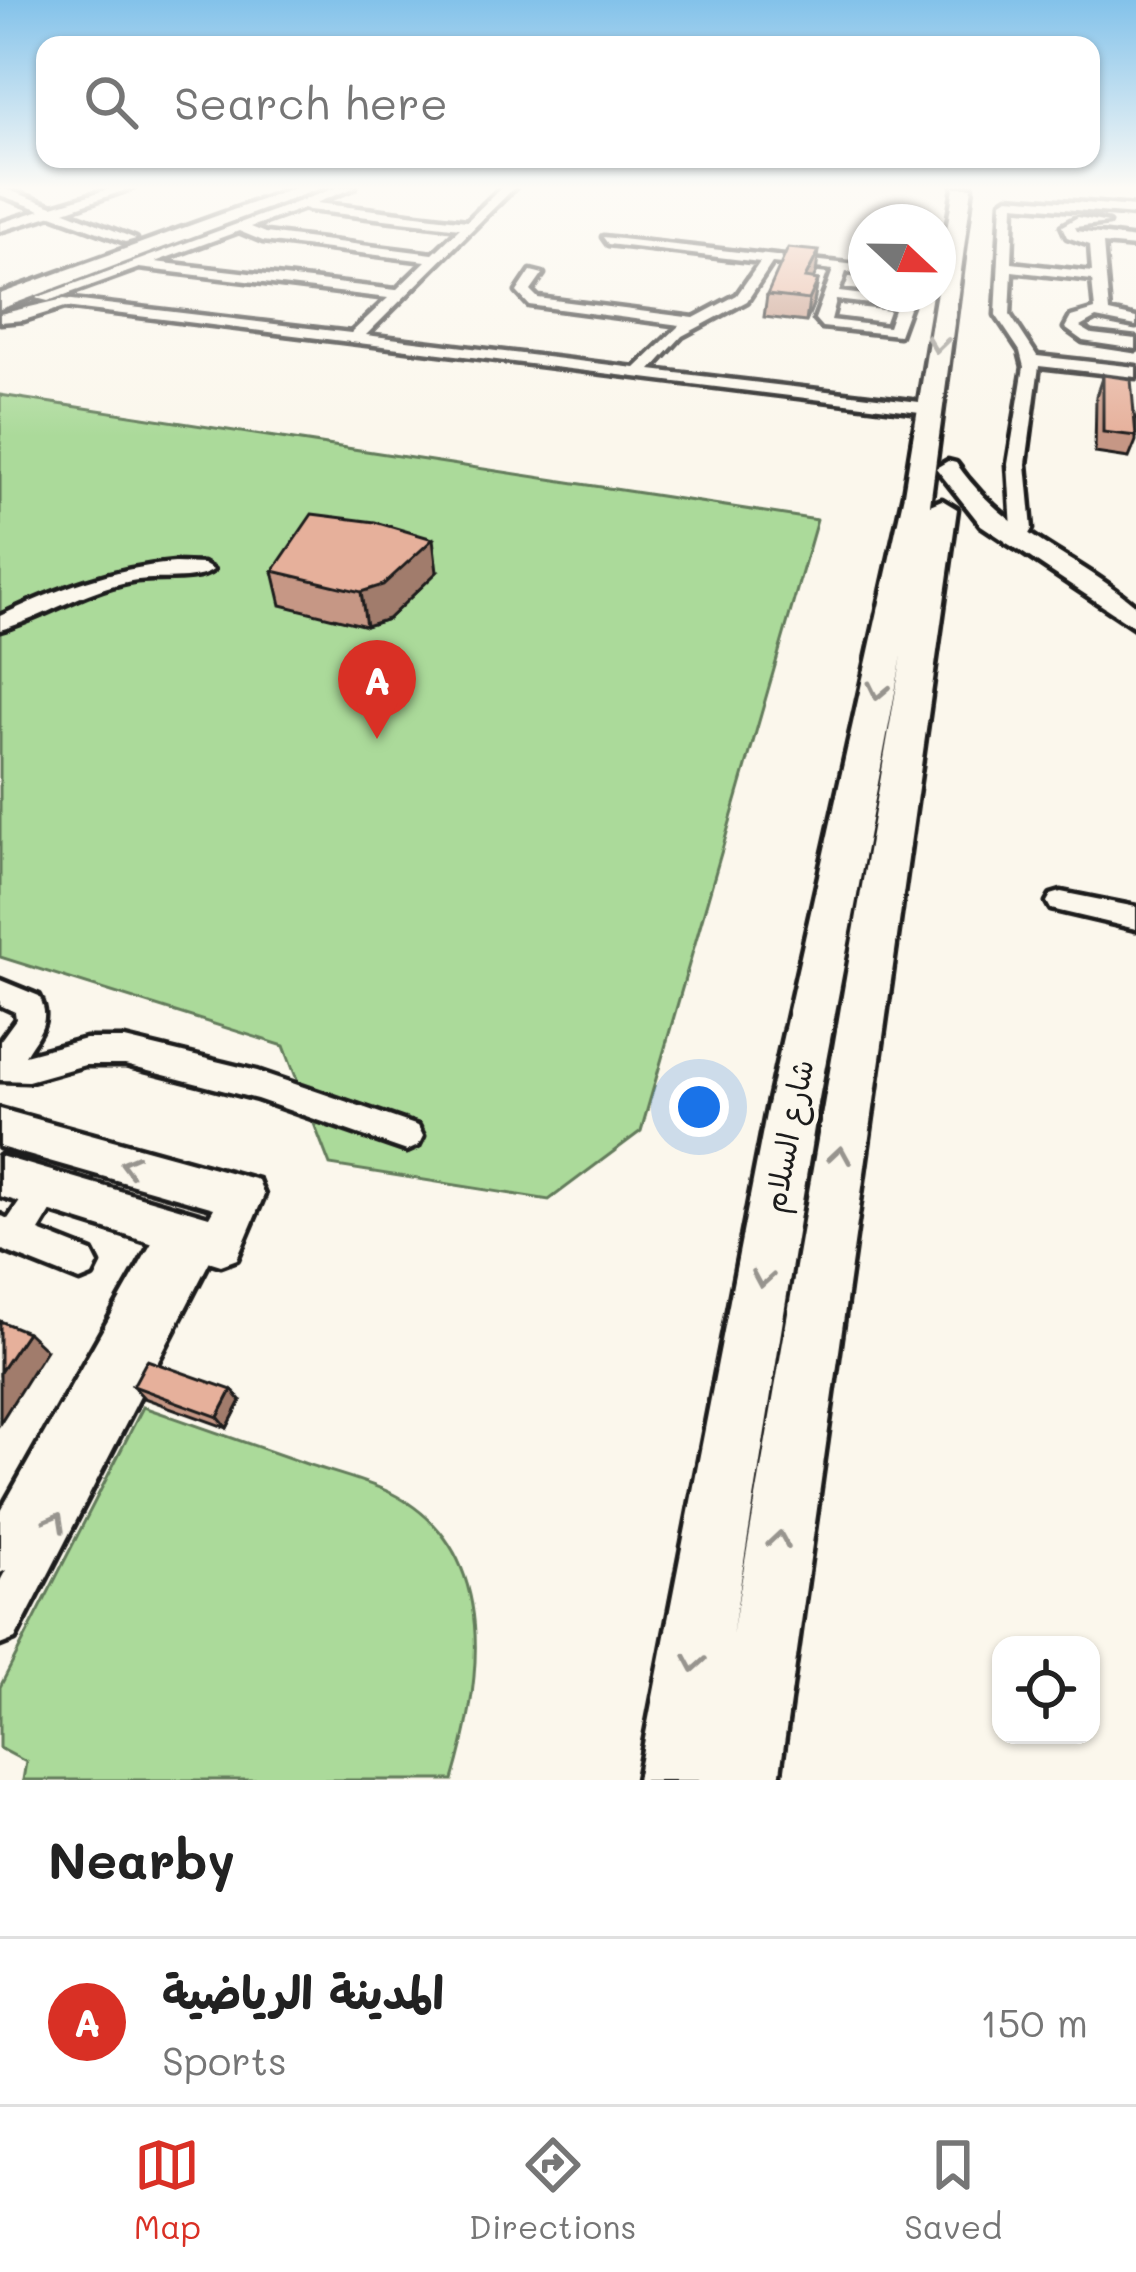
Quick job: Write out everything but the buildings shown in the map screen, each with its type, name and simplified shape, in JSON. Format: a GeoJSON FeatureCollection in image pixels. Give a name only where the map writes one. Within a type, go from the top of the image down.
{"type":"FeatureCollection","features":[{"type":"Feature","properties":{"kind":"highway"},"geometry":{"type":"LineString","coordinates":[[0,285],[42,270]]}},
{"type":"Feature","properties":{"kind":"highway"},"geometry":{"type":"LineString","coordinates":[[0,302],[87,270]]}},
{"type":"Feature","properties":{"kind":"highway"},"geometry":{"type":"LineString","coordinates":[[937,486],[972,270]]}},
{"type":"Feature","properties":{"kind":"highway"},"geometry":{"type":"LineString","coordinates":[[937,486],[928,408],[938,312]]}},
{"type":"Feature","properties":{"kind":"highway","name":"شارع السلام"},"geometry":{"type":"LineString","coordinates":[[673,1780],[792,1109],[937,486]]}},
{"type":"Feature","properties":{"kind":"highway","name":"شارع السلام"},"geometry":{"type":"LineString","coordinates":[[742,1780],[937,486]]}},
{"type":"Feature","properties":{"kind":"main road"},"geometry":{"type":"LineString","coordinates":[[937,486],[1136,620]]}},
{"type":"Feature","properties":{"kind":"main road"},"geometry":{"type":"LineString","coordinates":[[0,1128],[242,1195],[201,1238],[0,1176]]}},
{"type":"Feature","properties":{"kind":"street"},"geometry":{"type":"LineString","coordinates":[[0,316],[117,270]]}},
{"type":"Feature","properties":{"kind":"street"},"geometry":{"type":"LineString","coordinates":[[193,270],[399,295]]}},
{"type":"Feature","properties":{"kind":"street"},"geometry":{"type":"LineString","coordinates":[[356,336],[425,270]]}},
{"type":"Feature","properties":{"kind":"street"},"geometry":{"type":"LineString","coordinates":[[640,372],[668,340],[742,298],[761,270]]}},
{"type":"Feature","properties":{"kind":"street"},"geometry":{"type":"LineString","coordinates":[[793,270],[848,292]]}},
{"type":"Feature","properties":{"kind":"street"},"geometry":{"type":"LineString","coordinates":[[1005,270],[1004,321],[1030,356],[1017,464],[1022,529],[1015,542]]}},
{"type":"Feature","properties":{"kind":"street"},"geometry":{"type":"LineString","coordinates":[[1040,270],[1100,277]]}},
{"type":"Feature","properties":{"kind":"street"},"geometry":{"type":"LineString","coordinates":[[1100,270],[1100,315]]}},
{"type":"Feature","properties":{"kind":"street"},"geometry":{"type":"LineString","coordinates":[[536,274],[524,294],[534,302],[698,323]]}},
{"type":"Feature","properties":{"kind":"street"},"geometry":{"type":"LineString","coordinates":[[848,280],[833,288],[822,320],[827,324],[887,332],[897,330],[903,312]]}},
{"type":"Feature","properties":{"kind":"street"},"geometry":{"type":"LineString","coordinates":[[833,288],[848,286]]}},
{"type":"Feature","properties":{"kind":"street"},"geometry":{"type":"LineString","coordinates":[[0,316],[24,316],[64,303],[928,408]]}},
{"type":"Feature","properties":{"kind":"street"},"geometry":{"type":"LineString","coordinates":[[1075,332],[1073,322],[1100,315],[1136,322]]}},
{"type":"Feature","properties":{"kind":"street"},"geometry":{"type":"LineString","coordinates":[[1030,356],[1075,332],[1136,344]]}},
{"type":"Feature","properties":{"kind":"street"},"geometry":{"type":"LineString","coordinates":[[1030,356],[1136,372]]}},
{"type":"Feature","properties":{"kind":"street"},"geometry":{"type":"LineString","coordinates":[[0,624],[104,578],[149,568],[202,570]]}},
{"type":"Feature","properties":{"kind":"street"},"geometry":{"type":"LineString","coordinates":[[1061,902],[1136,918]]}},
{"type":"Feature","properties":{"kind":"street"},"geometry":{"type":"LineString","coordinates":[[0,992],[29,1005],[31,1021],[0,1067]]}},
{"type":"Feature","properties":{"kind":"street"},"geometry":{"type":"LineString","coordinates":[[0,1067],[28,1068],[85,1052],[125,1052],[257,1085],[407,1136]]}},
{"type":"Feature","properties":{"kind":"street"},"geometry":{"type":"LineString","coordinates":[[47,1190],[7,1235],[80,1264]]}},
{"type":"Feature","properties":{"kind":"street"},"geometry":{"type":"LineString","coordinates":[[0,1552],[201,1238]]}},
{"type":"Feature","properties":{"kind":"street"},"geometry":{"type":"LineString","coordinates":[[0,1624],[128,1355]]}},
{"type":"Feature","properties":{"kind":"green space"},"geometry":{"type":"Polygon","coordinates":[[[0,395],[817,520],[641,1131],[549,1200],[330,1165],[284,1046],[0,957],[0,395]]]}},
{"type":"Feature","properties":{"kind":"green space"},"geometry":{"type":"Polygon","coordinates":[[[143,1407],[389,1492],[425,1516],[450,1546],[466,1581],[475,1660],[453,1780],[23,1780],[26,1762],[0,1748],[0,1687],[143,1407]]]}},
{"type":"Feature","properties":{"kind":"place","name":"المدينة الرياضية"},"geometry":{"type":"Point","coordinates":[377,739]}}]}
